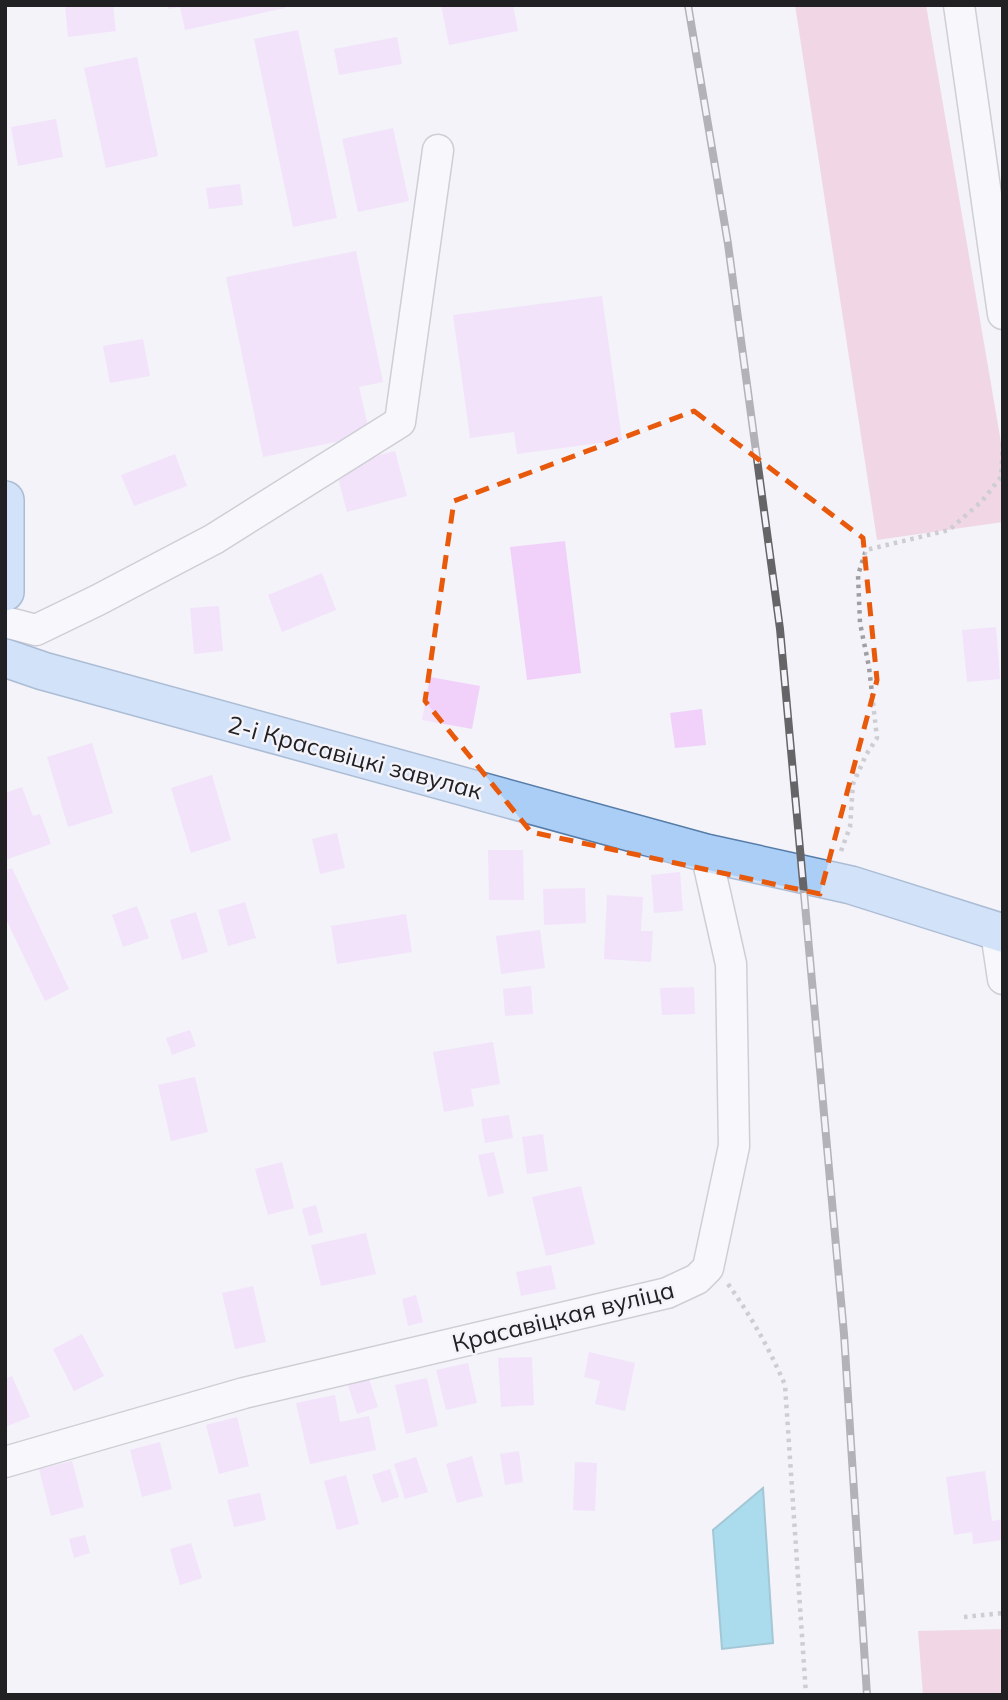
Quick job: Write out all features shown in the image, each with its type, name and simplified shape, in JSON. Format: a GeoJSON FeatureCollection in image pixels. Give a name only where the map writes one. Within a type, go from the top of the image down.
{"type":"FeatureCollection","features":[{"type":"Feature","properties":{"kind":"main road"},"geometry":{"type":"LineString","coordinates":[[5,499],[5,592]]}},
{"type":"Feature","properties":{"kind":"main road","name":"2-і Красавіцкі завулак"},"geometry":{"type":"LineString","coordinates":[[5,658],[43,671],[706,853],[851,885],[999,933]]}},
{"type":"Feature","properties":{"kind":"street"},"geometry":{"type":"LineString","coordinates":[[959,5],[1003,314]]}},
{"type":"Feature","properties":{"kind":"street"},"geometry":{"type":"LineString","coordinates":[[5,622],[36,630],[98,600],[214,539],[400,422],[438,150]]}},
{"type":"Feature","properties":{"kind":"street"},"geometry":{"type":"LineString","coordinates":[[706,853],[731,964],[734,1146],[708,1268]]}},
{"type":"Feature","properties":{"kind":"street"},"geometry":{"type":"LineString","coordinates":[[999,933],[1003,979]]}},
{"type":"Feature","properties":{"kind":"street","name":"Красавіцкая вуліца"},"geometry":{"type":"LineString","coordinates":[[5,1462],[244,1393],[667,1293],[697,1279],[708,1268]]}},
{"type":"Feature","properties":{"kind":"path"},"geometry":{"type":"LineString","coordinates":[[814,876],[840,856],[850,827],[853,784],[877,738],[869,667],[859,613],[858,575],[866,550],[949,530],[982,501],[1002,477],[1003,443]]}},
{"type":"Feature","properties":{"kind":"path"},"geometry":{"type":"LineString","coordinates":[[708,1268],[724,1279],[748,1312],[768,1345],[785,1385],[806,1695]]}},
{"type":"Feature","properties":{"kind":"path"},"geometry":{"type":"LineString","coordinates":[[964,1616],[1003,1613]]}},
{"type":"Feature","properties":{"kind":"highlighted area"},"geometry":{"type":"Polygon","coordinates":[[[694,411],[863,538],[877,680],[820,894],[531,832],[425,701],[454,501],[694,411]]]}},
{"type":"Feature","properties":{"kind":"shaded area"},"geometry":{"type":"Polygon","coordinates":[[[795,5],[926,5],[1003,454],[1003,522],[877,540],[795,5]]]}},
{"type":"Feature","properties":{"kind":"shaded area"},"geometry":{"type":"Polygon","coordinates":[[[1003,1629],[1003,1695],[923,1695],[918,1631],[1003,1629]]]}},
{"type":"Feature","properties":{"kind":"water"},"geometry":{"type":"Polygon","coordinates":[[[763,1488],[773,1643],[722,1649],[713,1530],[763,1488]]]}},
{"type":"Feature","properties":{"kind":"building"},"geometry":{"type":"Polygon","coordinates":[[[65,5],[113,5],[116,31],[68,37],[65,5]]]}},
{"type":"Feature","properties":{"kind":"building"},"geometry":{"type":"Polygon","coordinates":[[[168,5],[284,5],[285,8],[185,30],[180,7],[169,9],[168,5]]]}},
{"type":"Feature","properties":{"kind":"building"},"geometry":{"type":"Polygon","coordinates":[[[441,5],[513,5],[518,31],[449,45],[441,5]]]}},
{"type":"Feature","properties":{"kind":"building"},"geometry":{"type":"Polygon","coordinates":[[[298,30],[337,218],[293,227],[254,39],[298,30]]]}},
{"type":"Feature","properties":{"kind":"building"},"geometry":{"type":"Polygon","coordinates":[[[397,37],[402,64],[339,75],[334,49],[397,37]]]}},
{"type":"Feature","properties":{"kind":"building"},"geometry":{"type":"Polygon","coordinates":[[[137,57],[158,156],[106,168],[84,68],[137,57]]]}},
{"type":"Feature","properties":{"kind":"building"},"geometry":{"type":"Polygon","coordinates":[[[56,119],[63,157],[18,166],[11,127],[56,119]]]}},
{"type":"Feature","properties":{"kind":"building"},"geometry":{"type":"Polygon","coordinates":[[[393,128],[409,201],[358,212],[342,139],[393,128]]]}},
{"type":"Feature","properties":{"kind":"building"},"geometry":{"type":"Polygon","coordinates":[[[240,184],[243,205],[209,209],[206,188],[240,184]]]}},
{"type":"Feature","properties":{"kind":"building"},"geometry":{"type":"Polygon","coordinates":[[[356,251],[383,382],[359,387],[370,435],[263,457],[226,277],[356,251]]]}},
{"type":"Feature","properties":{"kind":"building"},"geometry":{"type":"Polygon","coordinates":[[[602,296],[622,440],[517,454],[514,432],[470,438],[453,315],[602,296]]]}},
{"type":"Feature","properties":{"kind":"building"},"geometry":{"type":"Polygon","coordinates":[[[143,339],[150,376],[110,383],[103,346],[143,339]]]}},
{"type":"Feature","properties":{"kind":"building"},"geometry":{"type":"Polygon","coordinates":[[[395,451],[407,496],[347,512],[335,467],[395,451]]]}},
{"type":"Feature","properties":{"kind":"building"},"geometry":{"type":"Polygon","coordinates":[[[175,454],[187,486],[134,506],[121,475],[175,454]]]}},
{"type":"Feature","properties":{"kind":"building"},"geometry":{"type":"Polygon","coordinates":[[[565,541],[581,673],[527,680],[510,547],[565,541]]]}},
{"type":"Feature","properties":{"kind":"building"},"geometry":{"type":"Polygon","coordinates":[[[322,573],[336,610],[282,632],[268,595],[322,573]]]}},
{"type":"Feature","properties":{"kind":"building"},"geometry":{"type":"Polygon","coordinates":[[[219,606],[223,651],[194,654],[190,608],[219,606]]]}},
{"type":"Feature","properties":{"kind":"building"},"geometry":{"type":"Polygon","coordinates":[[[996,627],[1000,679],[967,682],[962,630],[996,627]]]}},
{"type":"Feature","properties":{"kind":"building"},"geometry":{"type":"Polygon","coordinates":[[[430,677],[480,686],[472,729],[422,720],[430,677]]]}},
{"type":"Feature","properties":{"kind":"building"},"geometry":{"type":"Polygon","coordinates":[[[702,709],[706,745],[675,748],[670,713],[702,709]]]}},
{"type":"Feature","properties":{"kind":"building"},"geometry":{"type":"Polygon","coordinates":[[[92,743],[113,813],[68,827],[47,757],[92,743]]]}},
{"type":"Feature","properties":{"kind":"building"},"geometry":{"type":"Polygon","coordinates":[[[212,775],[231,840],[191,853],[171,788],[212,775]]]}},
{"type":"Feature","properties":{"kind":"building"},"geometry":{"type":"Polygon","coordinates":[[[22,787],[33,816],[40,814],[51,844],[5,860],[5,793],[22,787]]]}},
{"type":"Feature","properties":{"kind":"building"},"geometry":{"type":"Polygon","coordinates":[[[337,833],[345,868],[320,874],[312,839],[337,833]]]}},
{"type":"Feature","properties":{"kind":"building"},"geometry":{"type":"Polygon","coordinates":[[[488,850],[523,850],[524,900],[489,900],[488,850]]]}},
{"type":"Feature","properties":{"kind":"building"},"geometry":{"type":"Polygon","coordinates":[[[12,868],[69,989],[45,1001],[5,917],[5,871],[12,868]]]}},
{"type":"Feature","properties":{"kind":"building"},"geometry":{"type":"Polygon","coordinates":[[[680,872],[683,911],[654,913],[651,875],[680,872]]]}},
{"type":"Feature","properties":{"kind":"building"},"geometry":{"type":"Polygon","coordinates":[[[585,888],[586,923],[544,925],[543,889],[585,888]]]}},
{"type":"Feature","properties":{"kind":"building"},"geometry":{"type":"Polygon","coordinates":[[[607,895],[643,897],[641,931],[653,931],[651,962],[604,959],[607,895]]]}},
{"type":"Feature","properties":{"kind":"building"},"geometry":{"type":"Polygon","coordinates":[[[245,902],[256,938],[228,946],[218,910],[245,902]]]}},
{"type":"Feature","properties":{"kind":"building"},"geometry":{"type":"Polygon","coordinates":[[[137,906],[149,938],[123,947],[112,915],[137,906]]]}},
{"type":"Feature","properties":{"kind":"building"},"geometry":{"type":"Polygon","coordinates":[[[196,912],[208,952],[182,960],[170,920],[196,912]]]}},
{"type":"Feature","properties":{"kind":"building"},"geometry":{"type":"Polygon","coordinates":[[[406,914],[412,952],[337,964],[331,926],[406,914]]]}},
{"type":"Feature","properties":{"kind":"building"},"geometry":{"type":"Polygon","coordinates":[[[540,930],[545,968],[501,974],[496,936],[540,930]]]}},
{"type":"Feature","properties":{"kind":"building"},"geometry":{"type":"Polygon","coordinates":[[[531,986],[533,1014],[505,1016],[503,989],[531,986]]]}},
{"type":"Feature","properties":{"kind":"building"},"geometry":{"type":"Polygon","coordinates":[[[694,987],[695,1014],[662,1015],[660,988],[694,987]]]}},
{"type":"Feature","properties":{"kind":"building"},"geometry":{"type":"Polygon","coordinates":[[[190,1030],[196,1046],[172,1055],[166,1038],[190,1030]]]}},
{"type":"Feature","properties":{"kind":"building"},"geometry":{"type":"Polygon","coordinates":[[[493,1042],[500,1084],[471,1089],[474,1106],[444,1112],[433,1052],[493,1042]]]}},
{"type":"Feature","properties":{"kind":"building"},"geometry":{"type":"Polygon","coordinates":[[[195,1077],[208,1132],[171,1141],[158,1085],[195,1077]]]}},
{"type":"Feature","properties":{"kind":"building"},"geometry":{"type":"Polygon","coordinates":[[[509,1115],[513,1138],[485,1143],[481,1119],[509,1115]]]}},
{"type":"Feature","properties":{"kind":"building"},"geometry":{"type":"Polygon","coordinates":[[[543,1134],[548,1171],[527,1174],[522,1137],[543,1134]]]}},
{"type":"Feature","properties":{"kind":"building"},"geometry":{"type":"Polygon","coordinates":[[[494,1152],[504,1193],[488,1197],[478,1155],[494,1152]]]}},
{"type":"Feature","properties":{"kind":"building"},"geometry":{"type":"Polygon","coordinates":[[[282,1162],[294,1208],[268,1215],[255,1169],[282,1162]]]}},
{"type":"Feature","properties":{"kind":"building"},"geometry":{"type":"Polygon","coordinates":[[[581,1186],[595,1244],[546,1256],[532,1197],[581,1186]]]}},
{"type":"Feature","properties":{"kind":"building"},"geometry":{"type":"Polygon","coordinates":[[[316,1205],[323,1232],[309,1236],[302,1209],[316,1205]]]}},
{"type":"Feature","properties":{"kind":"building"},"geometry":{"type":"Polygon","coordinates":[[[366,1233],[376,1274],[321,1286],[311,1245],[366,1233]]]}},
{"type":"Feature","properties":{"kind":"building"},"geometry":{"type":"Polygon","coordinates":[[[551,1265],[556,1289],[521,1296],[516,1272],[551,1265]]]}},
{"type":"Feature","properties":{"kind":"building"},"geometry":{"type":"Polygon","coordinates":[[[253,1286],[266,1342],[235,1349],[222,1293],[253,1286]]]}},
{"type":"Feature","properties":{"kind":"building"},"geometry":{"type":"Polygon","coordinates":[[[416,1295],[423,1322],[408,1326],[402,1299],[416,1295]]]}},
{"type":"Feature","properties":{"kind":"building"},"geometry":{"type":"Polygon","coordinates":[[[82,1334],[104,1376],[74,1391],[53,1349],[82,1334]]]}},
{"type":"Feature","properties":{"kind":"building"},"geometry":{"type":"Polygon","coordinates":[[[589,1352],[635,1363],[625,1411],[595,1404],[600,1381],[584,1377],[589,1352]]]}},
{"type":"Feature","properties":{"kind":"building"},"geometry":{"type":"Polygon","coordinates":[[[532,1357],[534,1405],[501,1407],[498,1358],[532,1357]]]}},
{"type":"Feature","properties":{"kind":"building"},"geometry":{"type":"Polygon","coordinates":[[[468,1363],[477,1403],[446,1410],[436,1370],[468,1363]]]}},
{"type":"Feature","properties":{"kind":"building"},"geometry":{"type":"Polygon","coordinates":[[[12,1376],[30,1417],[5,1427],[5,1379],[12,1376]]]}},
{"type":"Feature","properties":{"kind":"building"},"geometry":{"type":"Polygon","coordinates":[[[427,1378],[438,1426],[406,1434],[395,1385],[427,1378]]]}},
{"type":"Feature","properties":{"kind":"building"},"geometry":{"type":"Polygon","coordinates":[[[369,1379],[378,1407],[357,1414],[348,1385],[369,1379]]]}},
{"type":"Feature","properties":{"kind":"building"},"geometry":{"type":"Polygon","coordinates":[[[335,1395],[340,1422],[369,1416],[376,1450],[310,1464],[296,1403],[335,1395]]]}},
{"type":"Feature","properties":{"kind":"building"},"geometry":{"type":"Polygon","coordinates":[[[237,1417],[249,1466],[219,1474],[206,1425],[237,1417]]]}},
{"type":"Feature","properties":{"kind":"building"},"geometry":{"type":"Polygon","coordinates":[[[160,1442],[172,1489],[142,1497],[130,1450],[160,1442]]]}},
{"type":"Feature","properties":{"kind":"building"},"geometry":{"type":"Polygon","coordinates":[[[519,1451],[523,1482],[505,1485],[500,1454],[519,1451]]]}},
{"type":"Feature","properties":{"kind":"building"},"geometry":{"type":"Polygon","coordinates":[[[472,1456],[483,1496],[457,1503],[446,1464],[472,1456]]]}},
{"type":"Feature","properties":{"kind":"building"},"geometry":{"type":"Polygon","coordinates":[[[416,1457],[428,1492],[405,1499],[394,1464],[416,1457]]]}},
{"type":"Feature","properties":{"kind":"building"},"geometry":{"type":"Polygon","coordinates":[[[72,1461],[84,1507],[51,1516],[39,1469],[72,1461]]]}},
{"type":"Feature","properties":{"kind":"building"},"geometry":{"type":"Polygon","coordinates":[[[575,1462],[597,1463],[595,1511],[573,1510],[575,1462]]]}},
{"type":"Feature","properties":{"kind":"building"},"geometry":{"type":"Polygon","coordinates":[[[390,1469],[399,1497],[382,1503],[372,1475],[390,1469]]]}},
{"type":"Feature","properties":{"kind":"building"},"geometry":{"type":"Polygon","coordinates":[[[985,1471],[992,1521],[1003,1519],[1003,1540],[973,1544],[972,1532],[954,1535],[946,1477],[985,1471]]]}},
{"type":"Feature","properties":{"kind":"building"},"geometry":{"type":"Polygon","coordinates":[[[346,1475],[359,1524],[337,1530],[324,1481],[346,1475]]]}},
{"type":"Feature","properties":{"kind":"building"},"geometry":{"type":"Polygon","coordinates":[[[260,1493],[266,1520],[234,1527],[227,1500],[260,1493]]]}},
{"type":"Feature","properties":{"kind":"building"},"geometry":{"type":"Polygon","coordinates":[[[85,1535],[90,1553],[74,1558],[69,1539],[85,1535]]]}},
{"type":"Feature","properties":{"kind":"building"},"geometry":{"type":"Polygon","coordinates":[[[191,1543],[202,1578],[180,1585],[170,1549],[191,1543]]]}},
{"type":"Feature","properties":{"kind":"railway"},"geometry":{"type":"LineString","coordinates":[[688,5],[728,244],[780,629],[844,1334],[867,1695]]}}]}
